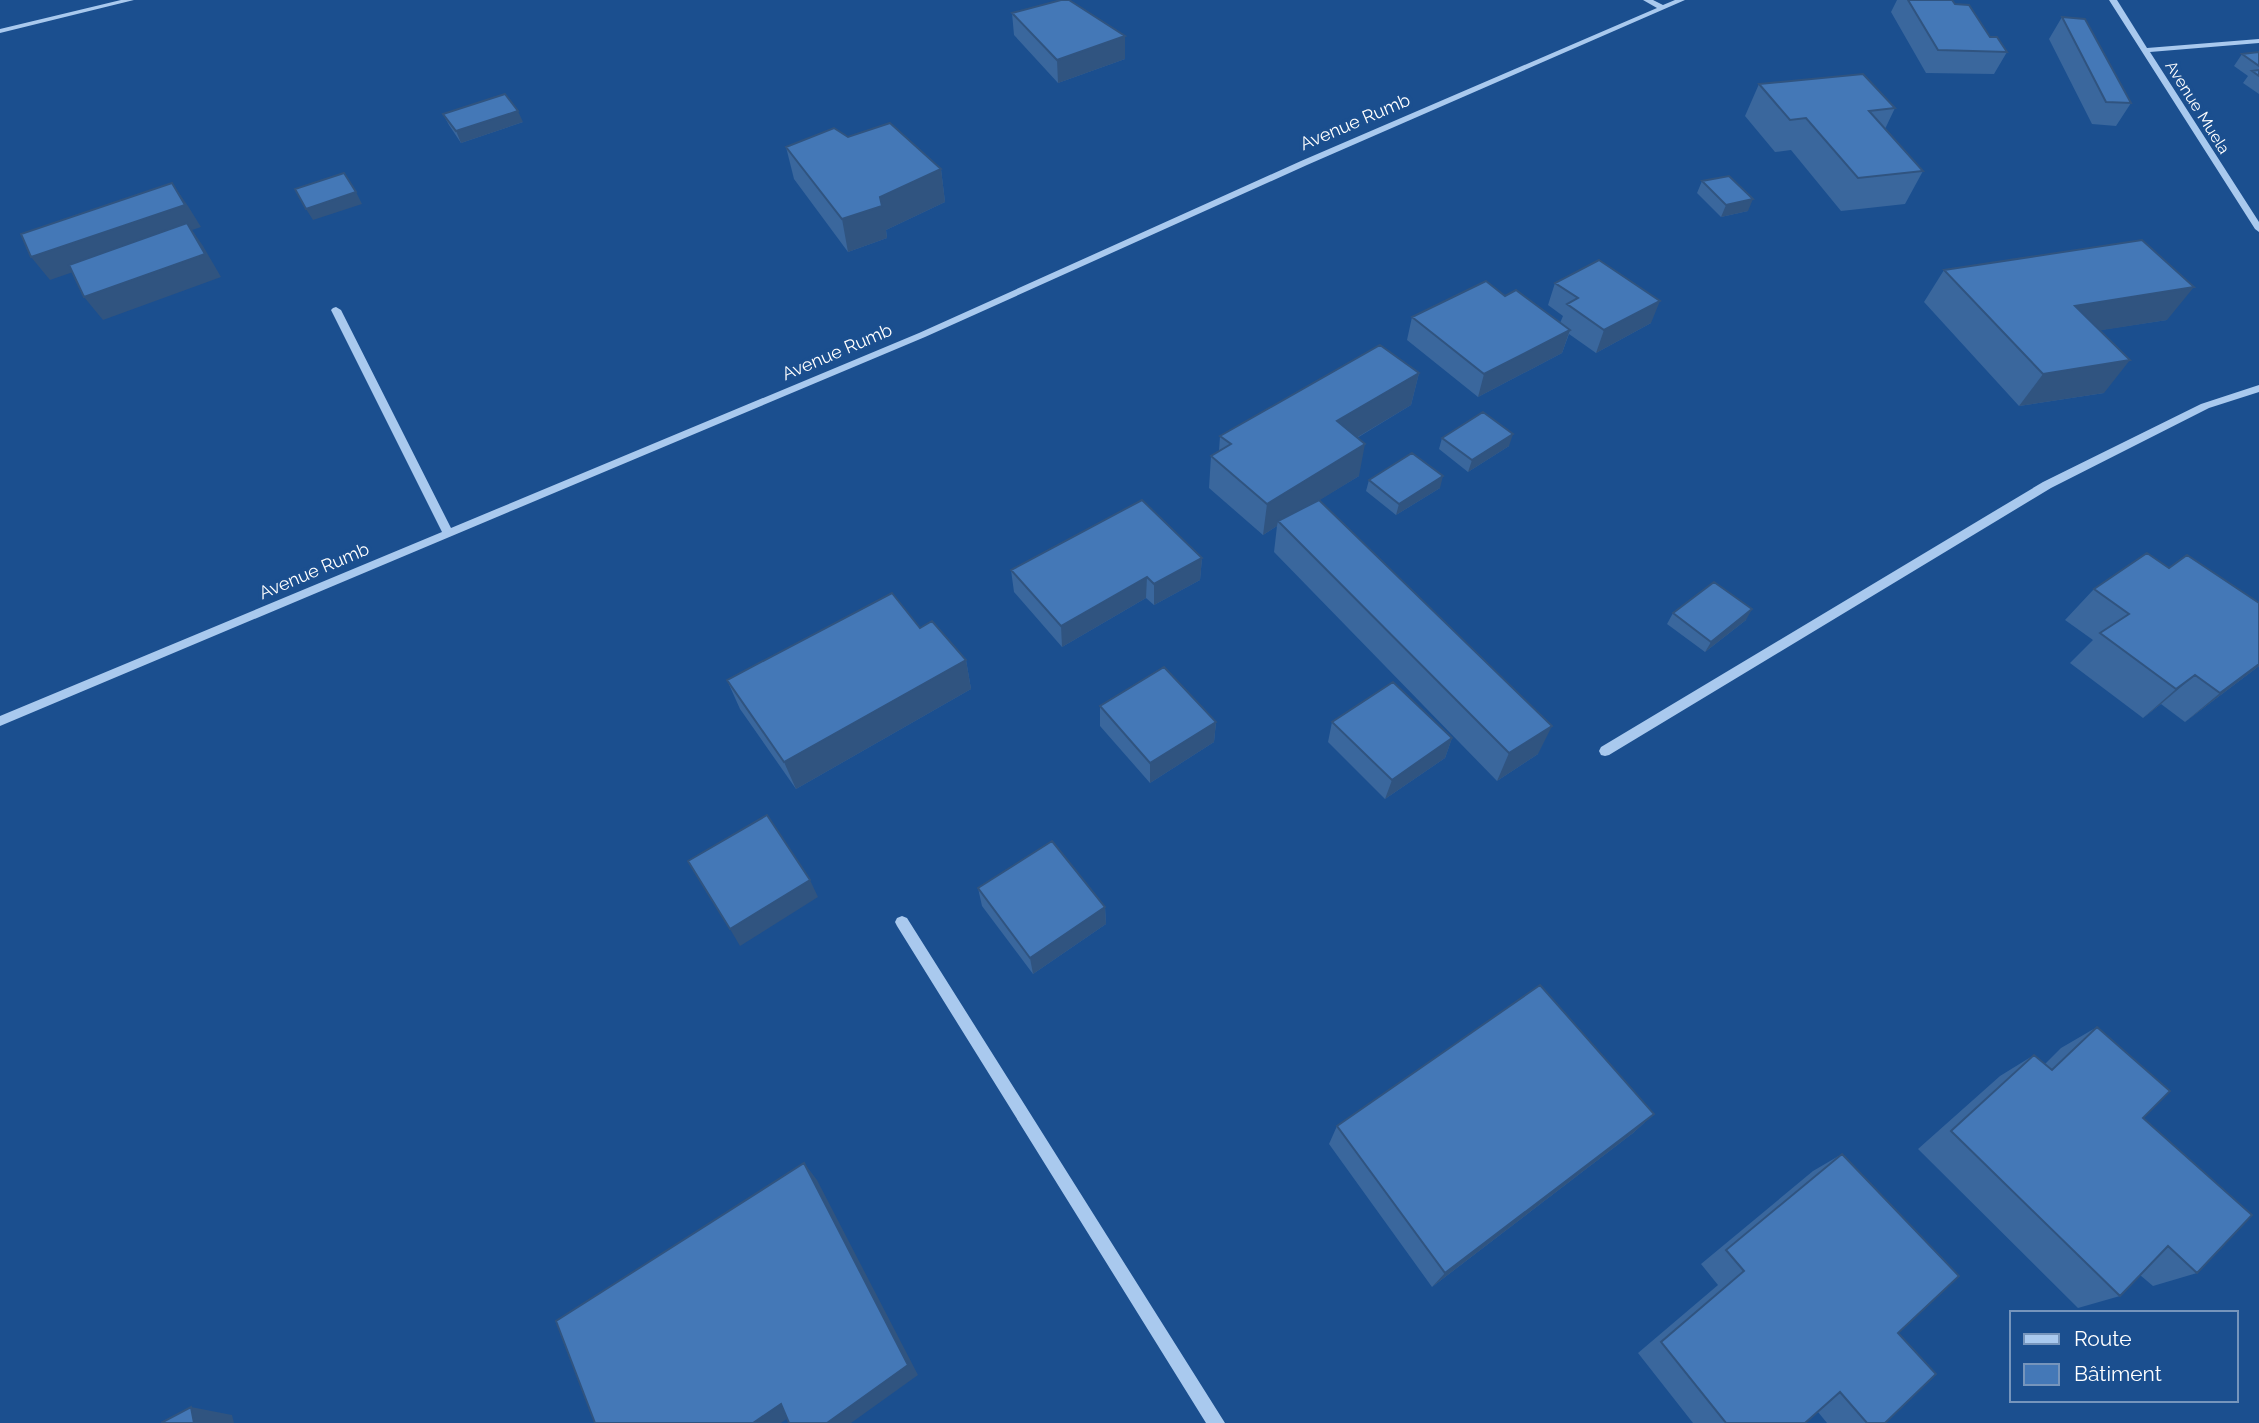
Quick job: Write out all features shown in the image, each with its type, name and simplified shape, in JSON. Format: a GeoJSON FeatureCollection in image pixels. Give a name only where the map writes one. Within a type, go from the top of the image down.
{"type":"FeatureCollection","features":[{"type":"Feature","properties":{"kind":"street"},"geometry":{"type":"LineString","coordinates":[[0,31],[130,0]]}},
{"type":"Feature","properties":{"kind":"street"},"geometry":{"type":"LineString","coordinates":[[1647,0],[1663,8]]}},
{"type":"Feature","properties":{"kind":"street","name":"Avenue Rumb"},"geometry":{"type":"LineString","coordinates":[[0,721],[922,335],[1291,169],[1681,0]]}},
{"type":"Feature","properties":{"kind":"street","name":"Avenue Muela"},"geometry":{"type":"LineString","coordinates":[[2113,0],[2259,229]]}},
{"type":"Feature","properties":{"kind":"street"},"geometry":{"type":"LineString","coordinates":[[2146,50],[2259,41]]}},
{"type":"Feature","properties":{"kind":"street"},"geometry":{"type":"LineString","coordinates":[[336,310],[448,533]]}},
{"type":"Feature","properties":{"kind":"street"},"geometry":{"type":"LineString","coordinates":[[1605,751],[2047,485],[2205,406],[2259,388]]}},
{"type":"Feature","properties":{"kind":"street"},"geometry":{"type":"LineString","coordinates":[[902,922],[1216,1423]]}},
{"type":"Feature","properties":{"kind":"building"},"geometry":{"type":"Polygon","coordinates":[[[1069,0],[1125,36],[1057,60],[1012,13],[1069,0]]]}},
{"type":"Feature","properties":{"kind":"building"},"geometry":{"type":"Polygon","coordinates":[[[1908,0],[1952,0],[1955,4],[1969,5],[1990,37],[1997,37],[2007,52],[1938,50],[1908,0]]]}},
{"type":"Feature","properties":{"kind":"building"},"geometry":{"type":"Polygon","coordinates":[[[2062,17],[2085,19],[2131,103],[2106,102],[2062,17]]]}},
{"type":"Feature","properties":{"kind":"building"},"geometry":{"type":"Polygon","coordinates":[[[2259,52],[2259,66],[2242,54],[2259,52]]]}},
{"type":"Feature","properties":{"kind":"building"},"geometry":{"type":"Polygon","coordinates":[[[1863,74],[1895,108],[1869,111],[1923,171],[1858,178],[1806,118],[1790,120],[1759,84],[1863,74]]]}},
{"type":"Feature","properties":{"kind":"building"},"geometry":{"type":"Polygon","coordinates":[[[505,94],[518,111],[456,131],[443,114],[505,94]]]}},
{"type":"Feature","properties":{"kind":"building"},"geometry":{"type":"Polygon","coordinates":[[[890,123],[941,169],[880,197],[882,206],[842,219],[786,147],[834,128],[848,137],[890,123]]]}},
{"type":"Feature","properties":{"kind":"building"},"geometry":{"type":"Polygon","coordinates":[[[344,173],[356,192],[306,209],[295,189],[344,173]]]}},
{"type":"Feature","properties":{"kind":"building"},"geometry":{"type":"Polygon","coordinates":[[[1729,176],[1753,199],[1726,205],[1702,181],[1729,176]]]}},
{"type":"Feature","properties":{"kind":"building"},"geometry":{"type":"Polygon","coordinates":[[[172,183],[185,205],[31,257],[21,234],[172,183]]]}},
{"type":"Feature","properties":{"kind":"building"},"geometry":{"type":"Polygon","coordinates":[[[187,223],[205,254],[84,297],[69,265],[187,223]]]}},
{"type":"Feature","properties":{"kind":"building"},"geometry":{"type":"Polygon","coordinates":[[[2142,240],[2194,287],[2075,306],[2130,360],[2043,374],[1944,270],[2142,240]]]}},
{"type":"Feature","properties":{"kind":"building"},"geometry":{"type":"Polygon","coordinates":[[[1599,260],[1660,301],[1604,330],[1567,304],[1578,298],[1555,283],[1599,260]]]}},
{"type":"Feature","properties":{"kind":"building"},"geometry":{"type":"Polygon","coordinates":[[[1486,281],[1505,296],[1516,290],[1570,330],[1484,374],[1412,317],[1486,281]]]}},
{"type":"Feature","properties":{"kind":"building"},"geometry":{"type":"Polygon","coordinates":[[[1380,345],[1419,373],[1337,421],[1365,444],[1267,504],[1211,456],[1231,444],[1220,436],[1380,345]]]}},
{"type":"Feature","properties":{"kind":"building"},"geometry":{"type":"Polygon","coordinates":[[[1483,412],[1513,434],[1472,460],[1442,438],[1483,412]]]}},
{"type":"Feature","properties":{"kind":"building"},"geometry":{"type":"Polygon","coordinates":[[[1412,453],[1443,476],[1399,504],[1369,480],[1412,453]]]}},
{"type":"Feature","properties":{"kind":"building"},"geometry":{"type":"Polygon","coordinates":[[[1142,500],[1202,558],[1154,584],[1147,577],[1061,626],[1011,570],[1142,500]]]}},
{"type":"Feature","properties":{"kind":"building"},"geometry":{"type":"Polygon","coordinates":[[[1319,500],[1552,726],[1509,753],[1278,521],[1319,500]]]}},
{"type":"Feature","properties":{"kind":"building"},"geometry":{"type":"Polygon","coordinates":[[[2147,553],[2169,568],[2187,555],[2259,603],[2259,664],[2220,693],[2195,675],[2176,689],[2100,633],[2129,614],[2094,589],[2147,553]]]}},
{"type":"Feature","properties":{"kind":"building"},"geometry":{"type":"Polygon","coordinates":[[[1714,582],[1752,609],[1711,642],[1673,613],[1714,582]]]}},
{"type":"Feature","properties":{"kind":"building"},"geometry":{"type":"Polygon","coordinates":[[[892,593],[920,628],[932,621],[966,660],[784,762],[727,680],[892,593]]]}},
{"type":"Feature","properties":{"kind":"building"},"geometry":{"type":"Polygon","coordinates":[[[1164,667],[1216,722],[1150,763],[1100,706],[1164,667]]]}},
{"type":"Feature","properties":{"kind":"building"},"geometry":{"type":"Polygon","coordinates":[[[1393,682],[1452,738],[1392,780],[1332,722],[1393,682]]]}},
{"type":"Feature","properties":{"kind":"building"},"geometry":{"type":"Polygon","coordinates":[[[767,815],[810,880],[730,929],[688,861],[767,815]]]}},
{"type":"Feature","properties":{"kind":"building"},"geometry":{"type":"Polygon","coordinates":[[[1052,841],[1105,907],[1030,958],[978,888],[1052,841]]]}},
{"type":"Feature","properties":{"kind":"building"},"geometry":{"type":"Polygon","coordinates":[[[1540,985],[1654,1114],[1445,1273],[1337,1126],[1540,985]]]}},
{"type":"Feature","properties":{"kind":"building"},"geometry":{"type":"Polygon","coordinates":[[[2097,1027],[2170,1091],[2143,1118],[2252,1215],[2197,1273],[2168,1246],[2120,1296],[1951,1131],[2034,1055],[2052,1070],[2097,1027]]]}},
{"type":"Feature","properties":{"kind":"building"},"geometry":{"type":"Polygon","coordinates":[[[1842,1154],[1959,1276],[1898,1333],[1936,1374],[1885,1423],[1867,1423],[1840,1392],[1805,1423],[1726,1423],[1661,1342],[1744,1271],[1726,1250],[1842,1154]]]}},
{"type":"Feature","properties":{"kind":"building"},"geometry":{"type":"Polygon","coordinates":[[[804,1163],[908,1365],[827,1423],[789,1423],[781,1404],[753,1423],[595,1423],[556,1321],[804,1163]]]}},
{"type":"Feature","properties":{"kind":"building"},"geometry":{"type":"Polygon","coordinates":[[[191,1407],[194,1423],[161,1423],[191,1407]]]}}]}
